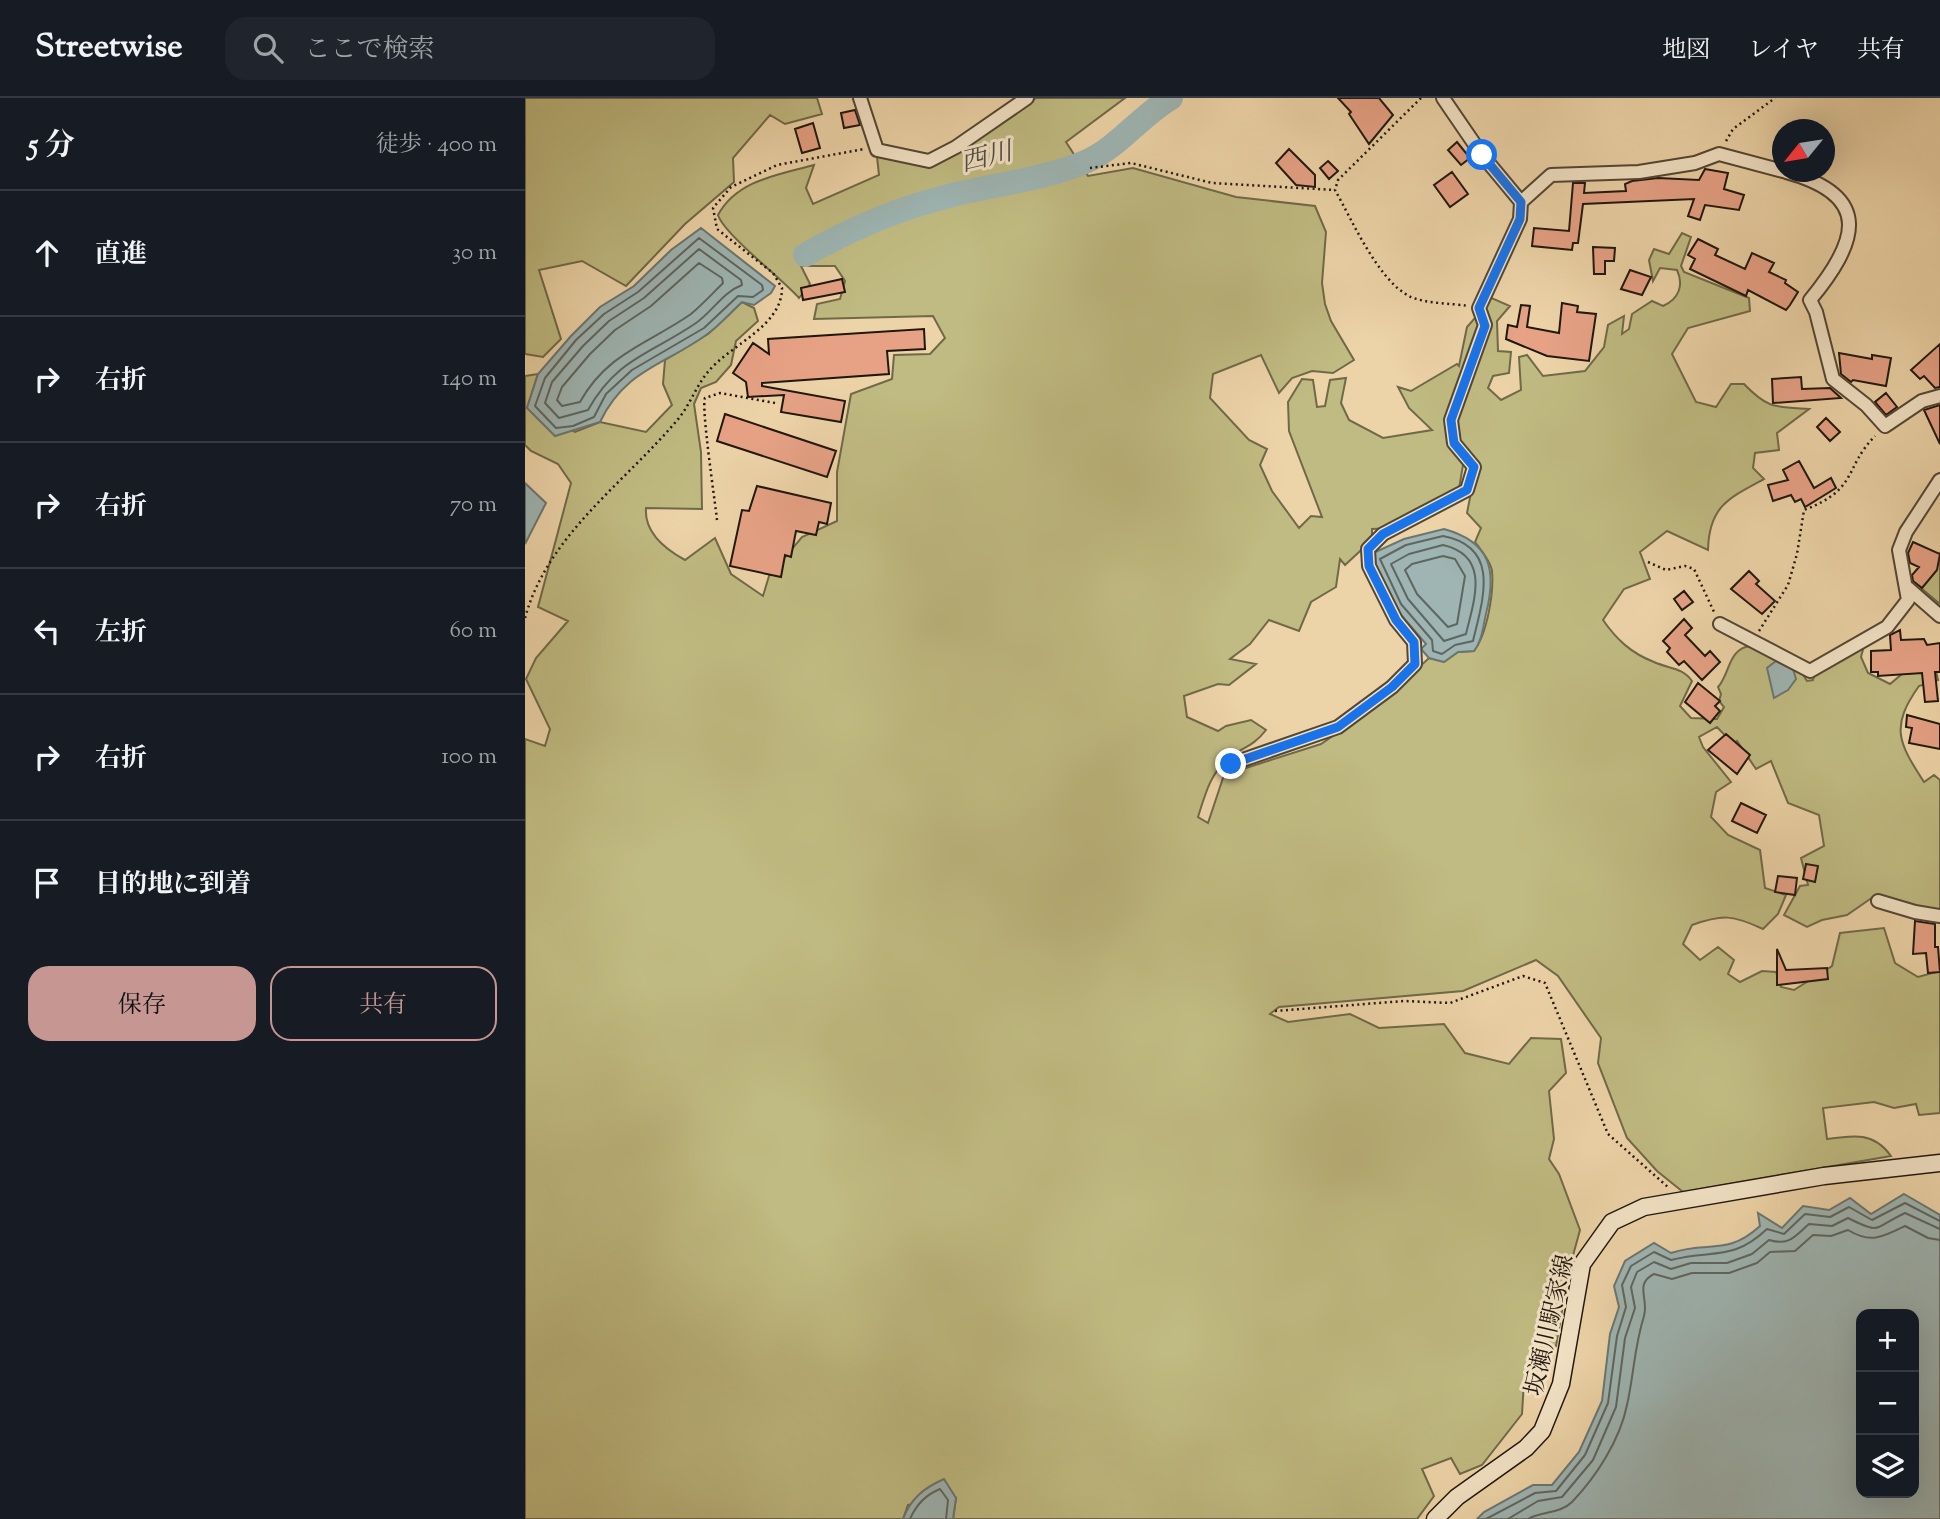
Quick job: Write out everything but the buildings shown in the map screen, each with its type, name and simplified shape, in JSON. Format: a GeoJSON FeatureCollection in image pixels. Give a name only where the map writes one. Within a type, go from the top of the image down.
{"type":"FeatureCollection","features":[{"type":"Feature","properties":{"kind":"main road","name":"坂瀬川駅家線"},"geometry":{"type":"LineString","coordinates":[[1435,1519],[1457,1497],[1527,1448],[1542,1431],[1561,1384],[1582,1264],[1604,1229],[1626,1213],[1644,1207],[1824,1176],[1940,1163]]}},
{"type":"Feature","properties":{"kind":"street"},"geometry":{"type":"LineString","coordinates":[[860,98],[877,150],[929,161],[955,147],[1027,98]]}},
{"type":"Feature","properties":{"kind":"street"},"geometry":{"type":"LineString","coordinates":[[1231,764],[1338,727],[1392,687],[1415,664],[1414,642],[1396,620],[1385,599],[1369,566],[1368,549],[1383,534],[1467,490],[1474,467],[1454,443],[1451,420],[1485,326],[1479,308],[1520,219],[1521,202],[1482,155],[1443,98]]}},
{"type":"Feature","properties":{"kind":"street"},"geometry":{"type":"LineString","coordinates":[[1521,202],[1551,176],[1639,172],[1695,163],[1719,153],[1772,168]]}},
{"type":"Feature","properties":{"kind":"street"},"geometry":{"type":"LineString","coordinates":[[1811,182],[1826,188],[1846,209],[1851,227],[1848,242],[1836,268],[1810,300],[1817,312],[1833,379],[1866,405],[1885,426],[1922,401],[1940,396]]}},
{"type":"Feature","properties":{"kind":"street"},"geometry":{"type":"LineString","coordinates":[[1720,624],[1810,671],[1887,627],[1908,600],[1908,588],[1899,550],[1906,532],[1940,480]]}},
{"type":"Feature","properties":{"kind":"street"},"geometry":{"type":"LineString","coordinates":[[1908,588],[1912,588],[1940,616]]}},
{"type":"Feature","properties":{"kind":"street"},"geometry":{"type":"LineString","coordinates":[[1878,901],[1940,916]]}},
{"type":"Feature","properties":{"kind":"path"},"geometry":{"type":"LineString","coordinates":[[1421,98],[1338,180],[1335,190],[1382,270],[1397,286],[1411,297],[1479,308]]}},
{"type":"Feature","properties":{"kind":"path"},"geometry":{"type":"LineString","coordinates":[[1719,153],[1733,129],[1775,98]]}},
{"type":"Feature","properties":{"kind":"path"},"geometry":{"type":"LineString","coordinates":[[525,618],[559,548],[615,482],[679,417],[707,373],[729,350],[771,318],[782,299],[782,289],[773,273],[717,229],[713,208],[730,187],[777,165],[860,149],[877,150]]}},
{"type":"Feature","properties":{"kind":"path"},"geometry":{"type":"LineString","coordinates":[[1090,168],[1131,163],[1212,183],[1335,190]]}},
{"type":"Feature","properties":{"kind":"path"},"geometry":{"type":"LineString","coordinates":[[694,394],[705,398],[720,393],[775,403]]}},
{"type":"Feature","properties":{"kind":"path"},"geometry":{"type":"LineString","coordinates":[[705,398],[702,406],[708,432],[717,520]]}},
{"type":"Feature","properties":{"kind":"path"},"geometry":{"type":"LineString","coordinates":[[1774,652],[1771,645],[1759,637],[1759,627],[1788,585],[1797,554],[1804,510],[1828,500],[1849,480],[1872,439],[1885,426]]}},
{"type":"Feature","properties":{"kind":"path"},"geometry":{"type":"LineString","coordinates":[[1648,562],[1666,570],[1685,566],[1694,569],[1720,624]]}},
{"type":"Feature","properties":{"kind":"path"},"geometry":{"type":"LineString","coordinates":[[1275,1011],[1403,1000],[1450,1003],[1523,976],[1545,982],[1608,1134],[1669,1188],[1677,1203]]}},
{"type":"Feature","properties":{"kind":"shaded area"},"geometry":{"type":"Polygon","coordinates":[[[525,98],[817,98],[822,114],[785,124],[770,115],[733,158],[734,182],[685,224],[626,286],[582,261],[539,270],[561,339],[543,357],[525,354],[525,98]]]}},
{"type":"Feature","properties":{"kind":"shaded area"},"geometry":{"type":"Polygon","coordinates":[[[1036,98],[1125,98],[1066,142],[1088,176],[1133,168],[1236,197],[1315,206],[1326,232],[1322,283],[1325,304],[1331,321],[1354,360],[1333,373],[1312,371],[1292,378],[1279,393],[1261,355],[1213,374],[1210,398],[1249,440],[1267,449],[1260,465],[1272,491],[1299,528],[1311,516],[1322,517],[1289,431],[1288,402],[1302,379],[1313,380],[1317,407],[1325,406],[1330,380],[1346,378],[1341,403],[1349,420],[1383,438],[1432,430],[1409,408],[1398,387],[1411,391],[1457,364],[1459,366],[1467,327],[1483,309],[1487,296],[1510,306],[1497,321],[1498,351],[1511,352],[1509,373],[1493,376],[1488,388],[1501,400],[1521,390],[1519,357],[1527,355],[1543,376],[1585,371],[1604,347],[1608,325],[1624,316],[1622,334],[1629,329],[1632,314],[1652,301],[1663,306],[1673,300],[1680,286],[1677,270],[1660,268],[1653,281],[1649,260],[1654,249],[1669,254],[1682,233],[1691,237],[1681,266],[1684,272],[1749,298],[1750,311],[1688,328],[1672,354],[1696,402],[1716,407],[1731,384],[1744,384],[1759,398],[1773,405],[1809,409],[1777,433],[1779,450],[1755,453],[1753,468],[1764,479],[1723,505],[1712,523],[1708,550],[1667,531],[1640,552],[1650,579],[1624,589],[1603,620],[1631,650],[1688,676],[1692,681],[1680,706],[1691,718],[1717,719],[1724,707],[1719,701],[1721,694],[1718,687],[1738,651],[1751,646],[1800,670],[1807,681],[1813,680],[1815,671],[1865,642],[1861,657],[1868,673],[1890,684],[1902,674],[1936,671],[1938,680],[1919,686],[1910,700],[1901,724],[1901,734],[1908,756],[1924,782],[1934,775],[1940,780],[1940,910],[1917,909],[1873,897],[1847,915],[1822,920],[1807,927],[1784,915],[1800,886],[1808,885],[1801,858],[1824,846],[1819,815],[1788,803],[1771,761],[1756,769],[1737,741],[1733,744],[1717,727],[1699,737],[1703,747],[1731,782],[1716,792],[1711,817],[1728,835],[1760,850],[1765,888],[1786,895],[1778,914],[1763,929],[1736,919],[1712,919],[1692,925],[1683,944],[1700,960],[1718,947],[1734,960],[1728,974],[1740,982],[1762,971],[1776,972],[1781,987],[1794,990],[1832,966],[1840,933],[1884,928],[1895,963],[1918,977],[1940,971],[1940,1113],[1919,1115],[1916,1104],[1894,1108],[1874,1102],[1823,1108],[1827,1139],[1863,1137],[1878,1143],[1891,1156],[1683,1192],[1657,1171],[1627,1138],[1598,1063],[1601,1038],[1558,976],[1536,960],[1463,991],[1279,1007],[1270,1014],[1288,1022],[1350,1014],[1379,1028],[1444,1024],[1465,1053],[1509,1064],[1531,1038],[1561,1039],[1566,1073],[1549,1091],[1554,1139],[1549,1159],[1559,1174],[1580,1230],[1569,1270],[1556,1346],[1524,1381],[1522,1414],[1482,1465],[1460,1474],[1451,1458],[1422,1469],[1434,1496],[1417,1519],[953,1519],[956,1498],[908,1505],[903,1519],[525,1519],[525,739],[545,746],[550,729],[526,679],[536,658],[568,621],[538,607],[571,483],[558,464],[531,451],[525,445],[525,376],[538,374],[527,408],[575,432],[600,422],[646,432],[672,405],[663,384],[665,360],[708,334],[742,302],[754,308],[758,321],[736,341],[731,365],[716,382],[701,388],[694,404],[701,452],[702,509],[646,508],[646,517],[657,539],[685,560],[715,538],[731,574],[763,596],[769,576],[802,537],[837,521],[837,472],[851,394],[892,379],[894,355],[930,354],[945,338],[933,316],[814,319],[817,304],[840,299],[845,281],[835,266],[801,266],[810,284],[799,298],[731,233],[718,215],[726,203],[747,186],[814,165],[806,188],[813,204],[879,175],[877,157],[929,166],[1036,98]],[[1465,453],[1459,489],[1393,528],[1372,529],[1372,540],[1345,565],[1340,559],[1336,587],[1311,602],[1299,631],[1269,620],[1250,644],[1230,659],[1256,664],[1229,685],[1218,684],[1184,696],[1187,717],[1218,731],[1226,726],[1251,720],[1266,730],[1257,740],[1228,759],[1217,771],[1198,817],[1208,823],[1224,775],[1321,744],[1380,703],[1429,658],[1444,662],[1458,652],[1474,651],[1486,624],[1492,580],[1490,564],[1475,542],[1481,528],[1467,513],[1477,462],[1465,453]]]}},
{"type":"Feature","properties":{"kind":"shaded area"},"geometry":{"type":"Polygon","coordinates":[[[1940,552],[1940,604],[1921,588],[1940,552]]]}},
{"type":"Feature","properties":{"kind":"water"},"geometry":{"type":"Polygon","coordinates":[[[701,228],[775,286],[771,293],[754,305],[742,302],[706,335],[633,380],[610,405],[600,422],[555,436],[527,408],[538,374],[600,307],[634,286],[671,250],[701,228]]]}},
{"type":"Feature","properties":{"kind":"water"},"geometry":{"type":"Polygon","coordinates":[[[525,483],[546,503],[525,544],[525,483]]]}},
{"type":"Feature","properties":{"kind":"water"},"geometry":{"type":"Polygon","coordinates":[[[1444,529],[1460,535],[1481,550],[1487,560],[1491,584],[1477,647],[1474,651],[1458,652],[1444,662],[1429,658],[1421,649],[1426,644],[1395,608],[1371,554],[1404,539],[1444,529]]]}},
{"type":"Feature","properties":{"kind":"water"},"geometry":{"type":"Polygon","coordinates":[[[1776,661],[1793,669],[1796,679],[1788,690],[1774,698],[1767,668],[1776,661]]]}},
{"type":"Feature","properties":{"kind":"water"},"geometry":{"type":"Polygon","coordinates":[[[1904,1194],[1940,1215],[1940,1519],[1477,1519],[1484,1512],[1533,1485],[1552,1485],[1579,1452],[1602,1401],[1610,1334],[1619,1307],[1614,1286],[1625,1261],[1654,1243],[1671,1253],[1684,1249],[1727,1245],[1748,1236],[1760,1226],[1758,1213],[1782,1228],[1803,1206],[1829,1210],[1850,1198],[1871,1214],[1904,1194]]]}},
{"type":"Feature","properties":{"kind":"water"},"geometry":{"type":"Polygon","coordinates":[[[944,1479],[956,1498],[953,1519],[903,1519],[919,1494],[944,1479]]]}},
{"type":"Feature","properties":{"kind":"waterway","name":"西川"},"geometry":{"type":"LineString","coordinates":[[805,255],[857,228],[911,207],[1052,173],[1085,162],[1108,149],[1171,98]]}},
{"type":"Feature","properties":{"kind":"route"},"geometry":{"type":"LineString","coordinates":[[1231,764],[1338,727],[1392,687],[1415,664],[1414,642],[1396,620],[1369,566],[1368,549],[1383,534],[1467,490],[1474,467],[1454,443],[1451,420],[1485,326],[1479,308],[1520,219],[1521,202],[1482,155]]}}]}
